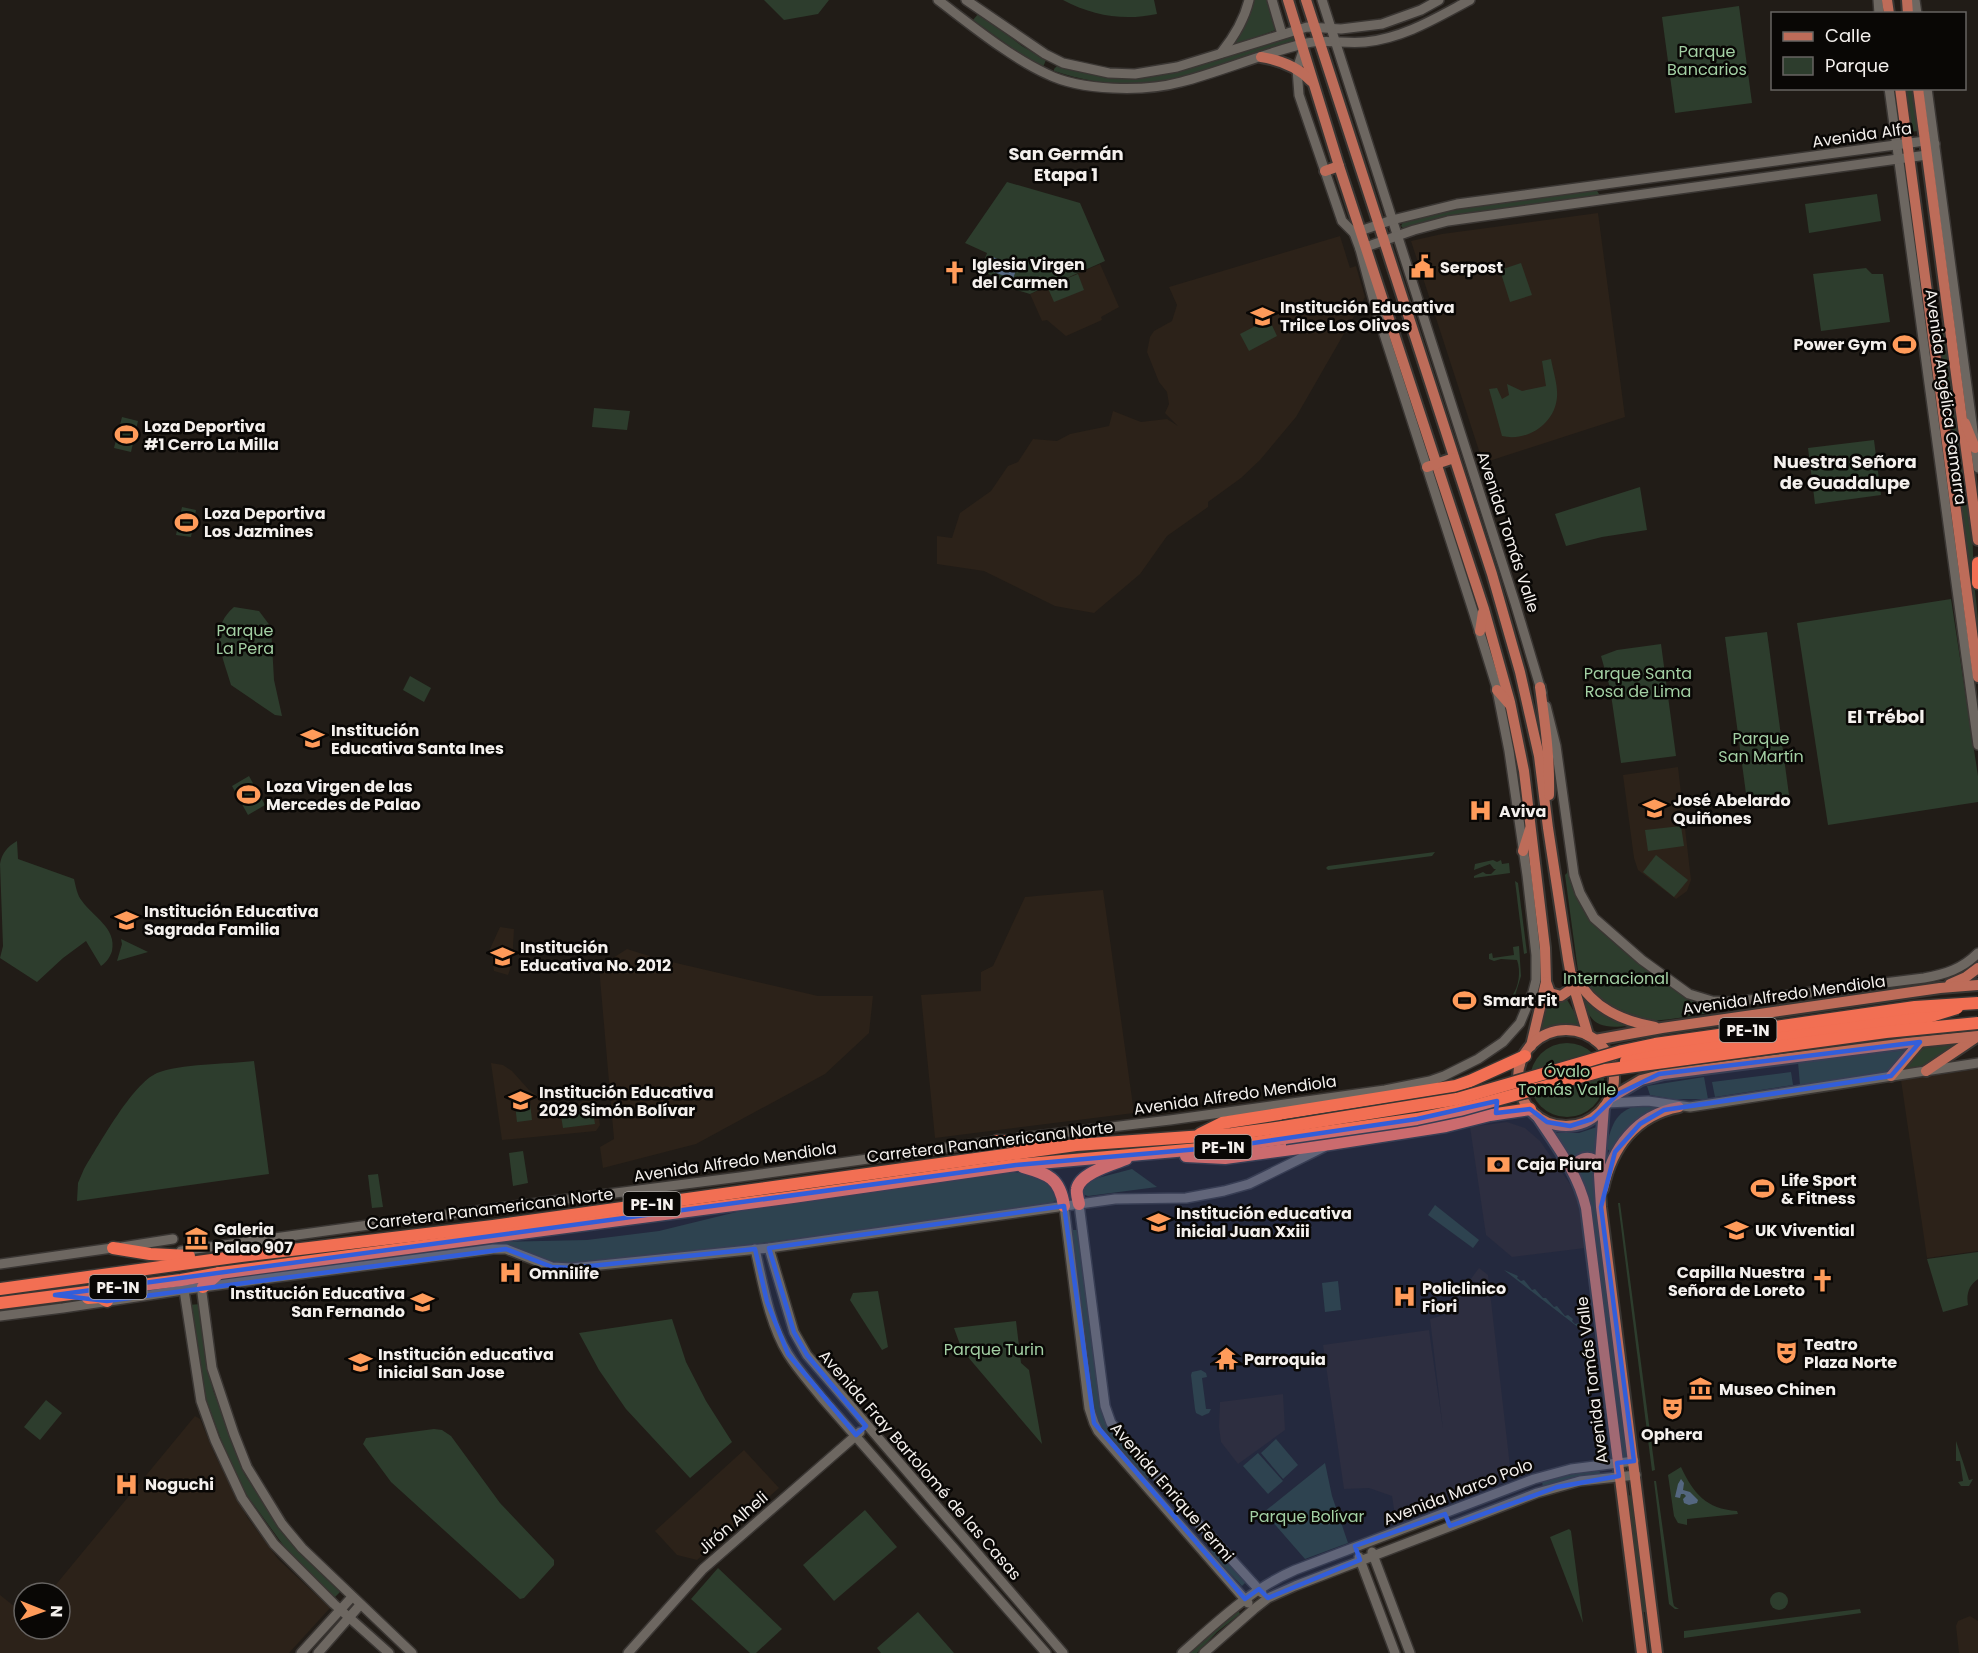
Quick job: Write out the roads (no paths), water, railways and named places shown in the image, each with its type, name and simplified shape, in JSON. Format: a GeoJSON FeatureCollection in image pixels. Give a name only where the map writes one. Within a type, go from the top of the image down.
{"type":"FeatureCollection","features":[{"type":"Feature","properties":{"kind":"highway"},"geometry":{"type":"LineString","coordinates":[[1978,563],[1978,584]]}},
{"type":"Feature","properties":{"kind":"highway"},"geometry":{"type":"LineString","coordinates":[[1605,1070],[1642,1056],[1931,1016],[1966,1004],[1978,995]]}},
{"type":"Feature","properties":{"kind":"highway","name":"Carretera Panamericana Norte"},"geometry":{"type":"LineString","coordinates":[[0,1303],[1016,1165],[1233,1146],[1284,1133],[1457,1099],[1611,1054],[1655,1044],[1887,1010],[1978,1003]]}},
{"type":"Feature","properties":{"kind":"highway","name":"Carretera Panamericana Norte"},"geometry":{"type":"LineString","coordinates":[[0,1289],[241,1256],[493,1226],[1076,1145],[1232,1134],[1284,1133],[1417,1119],[1460,1110],[1605,1070],[1886,1032],[1978,1023]]}},
{"type":"Feature","properties":{"kind":"highway"},"geometry":{"type":"LineString","coordinates":[[1193,1137],[1222,1123],[1386,1094],[1446,1088],[1476,1078],[1528,1051]]}},
{"type":"Feature","properties":{"kind":"highway"},"geometry":{"type":"LineString","coordinates":[[1476,1078],[1487,1082],[1496,1093],[1496,1105],[1490,1115]]}},
{"type":"Feature","properties":{"kind":"highway"},"geometry":{"type":"LineString","coordinates":[[1161,1152],[1188,1157],[1225,1158],[1446,1126],[1490,1115],[1533,1113]]}},
{"type":"Feature","properties":{"kind":"highway"},"geometry":{"type":"LineString","coordinates":[[997,1141],[1076,1145]]}},
{"type":"Feature","properties":{"kind":"highway"},"geometry":{"type":"LineString","coordinates":[[1079,1203],[1077,1189],[1086,1176],[1139,1154]]}},
{"type":"Feature","properties":{"kind":"highway"},"geometry":{"type":"LineString","coordinates":[[1016,1165],[1042,1173],[1056,1182],[1064,1206]]}},
{"type":"Feature","properties":{"kind":"highway"},"geometry":{"type":"LineString","coordinates":[[115,1247],[168,1256],[241,1256]]}},
{"type":"Feature","properties":{"kind":"highway"},"geometry":{"type":"LineString","coordinates":[[203,1287],[220,1273]]}},
{"type":"Feature","properties":{"kind":"highway"},"geometry":{"type":"LineString","coordinates":[[55,1295],[67,1300],[100,1297],[107,1301]]}},
{"type":"Feature","properties":{"kind":"highway"},"geometry":{"type":"LineString","coordinates":[[0,1309],[17,1300]]}},
{"type":"Feature","properties":{"kind":"main road"},"geometry":{"type":"LineString","coordinates":[[938,0],[1013,54],[1047,74],[1101,87],[1129,89],[1152,88],[1180,82],[1320,41],[1367,42],[1398,35],[1419,27],[1470,0]]}},
{"type":"Feature","properties":{"kind":"main road"},"geometry":{"type":"LineString","coordinates":[[966,0],[1064,63],[1095,71],[1135,74],[1177,67],[1297,29],[1315,26],[1331,29],[1355,28],[1382,24],[1421,10],[1439,0]]}},
{"type":"Feature","properties":{"kind":"main road"},"geometry":{"type":"LineString","coordinates":[[1221,53],[1243,20],[1249,0]]}},
{"type":"Feature","properties":{"kind":"main road"},"geometry":{"type":"LineString","coordinates":[[1272,0],[1282,34]]}},
{"type":"Feature","properties":{"kind":"main road"},"geometry":{"type":"LineString","coordinates":[[1288,0],[1363,248],[1418,405],[1432,466],[1497,690],[1509,751],[1523,850]]}},
{"type":"Feature","properties":{"kind":"main road","name":"Avenida Tomás Valle"},"geometry":{"type":"LineString","coordinates":[[1306,0],[1492,574],[1520,672],[1539,756],[1572,981],[1592,1038]]}},
{"type":"Feature","properties":{"kind":"main road","name":"Avenida Tomás Valle"},"geometry":{"type":"LineString","coordinates":[[1322,0],[1519,614],[1556,746],[1574,875],[1580,893],[1594,918],[1618,940],[1689,994],[1712,1001],[1733,1002],[1946,974],[1963,966],[1978,953]]}},
{"type":"Feature","properties":{"kind":"main road"},"geometry":{"type":"LineString","coordinates":[[1302,48],[1297,69],[1299,94],[1342,221],[1358,232]]}},
{"type":"Feature","properties":{"kind":"main road"},"geometry":{"type":"LineString","coordinates":[[1261,57],[1280,61],[1297,69],[1313,84]]}},
{"type":"Feature","properties":{"kind":"main road"},"geometry":{"type":"LineString","coordinates":[[1047,74],[1054,58]]}},
{"type":"Feature","properties":{"kind":"main road","name":"Avenida Angélica Gamarra"},"geometry":{"type":"LineString","coordinates":[[1889,90],[1902,144],[1951,547],[1978,746]]}},
{"type":"Feature","properties":{"kind":"main road","name":"Avenida Angélica Gamarra"},"geometry":{"type":"LineString","coordinates":[[1900,90],[1902,144]]}},
{"type":"Feature","properties":{"kind":"main road","name":"Avenida Angélica Gamarra"},"geometry":{"type":"LineString","coordinates":[[1918,90],[1930,142],[1978,468]]}},
{"type":"Feature","properties":{"kind":"main road","name":"Avenida Angélica Gamarra"},"geometry":{"type":"LineString","coordinates":[[1927,90],[1930,142],[1927,155],[1978,540]]}},
{"type":"Feature","properties":{"kind":"main road","name":"Avenida Alfa"},"geometry":{"type":"LineString","coordinates":[[1358,232],[1392,220],[1458,204],[1930,142]]}},
{"type":"Feature","properties":{"kind":"main road","name":"Avenida Alfa"},"geometry":{"type":"LineString","coordinates":[[1363,248],[1448,221],[1927,155]]}},
{"type":"Feature","properties":{"kind":"main road","name":"Avenida Angélica Gamarra"},"geometry":{"type":"LineString","coordinates":[[1904,159],[1931,322],[1978,676]]}},
{"type":"Feature","properties":{"kind":"main road"},"geometry":{"type":"LineString","coordinates":[[1325,171],[1339,166]]}},
{"type":"Feature","properties":{"kind":"main road"},"geometry":{"type":"LineString","coordinates":[[1363,248],[1376,309],[1484,609],[1511,707],[1520,748],[1543,918],[1546,982],[1550,993],[1561,996],[1571,989],[1572,981]]}},
{"type":"Feature","properties":{"kind":"main road"},"geometry":{"type":"LineString","coordinates":[[1931,322],[1940,319],[1948,321]]}},
{"type":"Feature","properties":{"kind":"main road"},"geometry":{"type":"LineString","coordinates":[[1418,405],[1435,400]]}},
{"type":"Feature","properties":{"kind":"main road"},"geometry":{"type":"LineString","coordinates":[[1959,405],[1975,448]]}},
{"type":"Feature","properties":{"kind":"main road"},"geometry":{"type":"LineString","coordinates":[[1432,466],[1454,458]]}},
{"type":"Feature","properties":{"kind":"main road"},"geometry":{"type":"LineString","coordinates":[[1951,547],[1962,561]]}},
{"type":"Feature","properties":{"kind":"main road"},"geometry":{"type":"LineString","coordinates":[[1480,631],[1484,609]]}},
{"type":"Feature","properties":{"kind":"main road"},"geometry":{"type":"LineString","coordinates":[[1540,687],[1550,773],[1548,828]]}},
{"type":"Feature","properties":{"kind":"main road"},"geometry":{"type":"LineString","coordinates":[[1497,690],[1511,707]]}},
{"type":"Feature","properties":{"kind":"main road"},"geometry":{"type":"LineString","coordinates":[[1523,850],[1531,826]]}},
{"type":"Feature","properties":{"kind":"main road","name":"Avenida Alfredo Mendiola"},"geometry":{"type":"LineString","coordinates":[[115,1247],[194,1251],[405,1220],[706,1182],[997,1141],[1386,1094],[1444,1076],[1478,1059],[1513,1033],[1525,1012],[1533,992],[1536,968],[1523,850]]}},
{"type":"Feature","properties":{"kind":"main road"},"geometry":{"type":"LineString","coordinates":[[1568,959],[1580,984],[1595,1003],[1620,1018],[1662,1028]]}},
{"type":"Feature","properties":{"kind":"main road"},"geometry":{"type":"LineString","coordinates":[[1940,988],[1966,978],[1978,968]]}},
{"type":"Feature","properties":{"kind":"main road"},"geometry":{"type":"LineString","coordinates":[[1546,982],[1528,1051],[1520,1066],[1519,1083],[1524,1100],[1533,1113],[1558,1126],[1575,1125],[1592,1119],[1607,1103],[1641,1080],[1664,1074],[1977,1036]]}},
{"type":"Feature","properties":{"kind":"main road","name":"Avenida Alfredo Mendiola"},"geometry":{"type":"LineString","coordinates":[[1592,1038],[1940,988],[1978,985]]}},
{"type":"Feature","properties":{"kind":"main road"},"geometry":{"type":"LineString","coordinates":[[1528,1051],[1544,1036],[1559,1031],[1575,1031],[1592,1038],[1606,1052],[1612,1066],[1614,1082],[1607,1103]]}},
{"type":"Feature","properties":{"kind":"main road"},"geometry":{"type":"LineString","coordinates":[[1926,1071],[1977,1036]]}},
{"type":"Feature","properties":{"kind":"main road"},"geometry":{"type":"LineString","coordinates":[[1890,1076],[1920,1042]]}},
{"type":"Feature","properties":{"kind":"main road"},"geometry":{"type":"LineString","coordinates":[[1601,1207],[1604,1184],[1611,1162],[1626,1138],[1648,1118],[1664,1110],[1978,1063]]}},
{"type":"Feature","properties":{"kind":"main road"},"geometry":{"type":"LineString","coordinates":[[1607,1103],[1648,1101],[1679,1107]]}},
{"type":"Feature","properties":{"kind":"main road","name":"Avenida Tomás Valle"},"geometry":{"type":"LineString","coordinates":[[1607,1103],[1600,1164],[1601,1207],[1658,1653]]}},
{"type":"Feature","properties":{"kind":"main road","name":"Avenida Tomás Valle"},"geometry":{"type":"LineString","coordinates":[[1533,1113],[1580,1184],[1586,1208],[1642,1653]]}},
{"type":"Feature","properties":{"kind":"main road"},"geometry":{"type":"LineString","coordinates":[[0,1316],[493,1249],[506,1249],[552,1267],[571,1268],[769,1248],[1079,1203],[1130,1198],[1186,1198],[1249,1184],[1330,1144]]}},
{"type":"Feature","properties":{"kind":"main road"},"geometry":{"type":"LineString","coordinates":[[1573,1172],[1576,1163],[1584,1158],[1593,1158],[1600,1164]]}},
{"type":"Feature","properties":{"kind":"main road","name":"Avenida Enrique Fermi"},"geometry":{"type":"LineString","coordinates":[[1079,1203],[1105,1406],[1111,1423],[1269,1598]]}},
{"type":"Feature","properties":{"kind":"main road","name":"Avenida Enrique Fermi"},"geometry":{"type":"LineString","coordinates":[[1064,1206],[1089,1408],[1094,1423],[1254,1609]]}},
{"type":"Feature","properties":{"kind":"main road"},"geometry":{"type":"LineString","coordinates":[[0,1264],[172,1239]]}},
{"type":"Feature","properties":{"kind":"main road","name":"Avenida Fray Bartolomé de las Casas"},"geometry":{"type":"LineString","coordinates":[[769,1248],[787,1310],[798,1340],[807,1355],[1063,1653]]}},
{"type":"Feature","properties":{"kind":"main road","name":"Avenida Fray Bartolomé de las Casas"},"geometry":{"type":"LineString","coordinates":[[755,1249],[767,1302],[788,1354],[822,1398],[900,1489],[1046,1653]]}},
{"type":"Feature","properties":{"kind":"main road"},"geometry":{"type":"LineString","coordinates":[[203,1287],[212,1368],[247,1467],[282,1524],[309,1556],[412,1653]]}},
{"type":"Feature","properties":{"kind":"main road"},"geometry":{"type":"LineString","coordinates":[[184,1290],[201,1401],[215,1440],[242,1498],[274,1544],[340,1610],[389,1653]]}},
{"type":"Feature","properties":{"kind":"main road"},"geometry":{"type":"LineString","coordinates":[[185,1302],[196,1300],[203,1302]]}},
{"type":"Feature","properties":{"kind":"main road","name":"Jirón Alheli"},"geometry":{"type":"LineString","coordinates":[[628,1653],[703,1569],[866,1426]]}},
{"type":"Feature","properties":{"kind":"main road","name":"Avenida Marco Polo"},"geometry":{"type":"LineString","coordinates":[[1182,1653],[1245,1599],[1285,1574],[1355,1546],[1559,1472],[1634,1461]]}},
{"type":"Feature","properties":{"kind":"main road","name":"Avenida Marco Polo"},"geometry":{"type":"LineString","coordinates":[[1204,1653],[1254,1609],[1269,1598],[1294,1586],[1557,1486],[1591,1479],[1636,1475]]}},
{"type":"Feature","properties":{"kind":"main road"},"geometry":{"type":"LineString","coordinates":[[1445,1514],[1450,1526]]}},
{"type":"Feature","properties":{"kind":"main road"},"geometry":{"type":"LineString","coordinates":[[1425,1521],[1430,1533]]}},
{"type":"Feature","properties":{"kind":"main road"},"geometry":{"type":"LineString","coordinates":[[1407,1528],[1411,1540]]}},
{"type":"Feature","properties":{"kind":"main road"},"geometry":{"type":"LineString","coordinates":[[1368,1542],[1410,1653]]}},
{"type":"Feature","properties":{"kind":"main road"},"geometry":{"type":"LineString","coordinates":[[1355,1546],[1395,1653]]}},
{"type":"Feature","properties":{"kind":"main road"},"geometry":{"type":"LineString","coordinates":[[302,1653],[351,1597]]}},
{"type":"Feature","properties":{"kind":"main road"},"geometry":{"type":"LineString","coordinates":[[318,1653],[360,1605]]}},
{"type":"Feature","properties":{"kind":"water"},"geometry":{"type":"Polygon","coordinates":[[[993,257],[1017,267],[1013,279],[988,270],[993,257]]]}},
{"type":"Feature","properties":{"kind":"water"},"geometry":{"type":"Polygon","coordinates":[[[1681,1479],[1684,1483],[1683,1490],[1690,1492],[1698,1500],[1697,1503],[1689,1505],[1684,1503],[1683,1499],[1686,1496],[1684,1494],[1681,1494],[1680,1498],[1675,1497],[1681,1479]]]}},
{"type":"Feature","properties":{"kind":"place","name":"Serpost"},"geometry":{"type":"Point","coordinates":[1422,267]}},
{"type":"Feature","properties":{"kind":"place","name":"Iglesia Virgen del Carmen"},"geometry":{"type":"Point","coordinates":[954,273]}},
{"type":"Feature","properties":{"kind":"place","name":"Institución Educativa Trilce Los Olivos"},"geometry":{"type":"Point","coordinates":[1262,316]}},
{"type":"Feature","properties":{"kind":"place","name":"Power Gym"},"geometry":{"type":"Point","coordinates":[1905,344]}},
{"type":"Feature","properties":{"kind":"place","name":"Loza Deportiva #1 Cerro La Milla"},"geometry":{"type":"Point","coordinates":[126,435]}},
{"type":"Feature","properties":{"kind":"place","name":"Loza Deportiva Los Jazmines"},"geometry":{"type":"Point","coordinates":[186,522]}},
{"type":"Feature","properties":{"kind":"place","name":"Institución Educativa Santa Ines"},"geometry":{"type":"Point","coordinates":[313,739]}},
{"type":"Feature","properties":{"kind":"place","name":"Loza Virgen de las Mercedes de Palao"},"geometry":{"type":"Point","coordinates":[248,795]}},
{"type":"Feature","properties":{"kind":"place","name":"José Abelardo Quiñones"},"geometry":{"type":"Point","coordinates":[1655,809]}},
{"type":"Feature","properties":{"kind":"place","name":"Aviva"},"geometry":{"type":"Point","coordinates":[1481,811]}},
{"type":"Feature","properties":{"kind":"place","name":"Institución Educativa Sagrada Familia"},"geometry":{"type":"Point","coordinates":[126,920]}},
{"type":"Feature","properties":{"kind":"place","name":"Institución Educativa No. 2012"},"geometry":{"type":"Point","coordinates":[502,956]}},
{"type":"Feature","properties":{"kind":"place","name":"Smart Fit"},"geometry":{"type":"Point","coordinates":[1465,1000]}},
{"type":"Feature","properties":{"kind":"place","name":"Institución Educativa 2029 Simón Bolívar"},"geometry":{"type":"Point","coordinates":[521,1101]}},
{"type":"Feature","properties":{"kind":"place","name":"Caja Piura"},"geometry":{"type":"Point","coordinates":[1499,1164]}},
{"type":"Feature","properties":{"kind":"place","name":"Life Sport & Fitness"},"geometry":{"type":"Point","coordinates":[1763,1189]}},
{"type":"Feature","properties":{"kind":"place","name":"Institución educativa inicial Juan Xxiii"},"geometry":{"type":"Point","coordinates":[1158,1222]}},
{"type":"Feature","properties":{"kind":"place","name":"UK Vivential"},"geometry":{"type":"Point","coordinates":[1737,1230]}},
{"type":"Feature","properties":{"kind":"place","name":"Galeria Palao 907"},"geometry":{"type":"Point","coordinates":[196,1238]}},
{"type":"Feature","properties":{"kind":"place","name":"Omnilife"},"geometry":{"type":"Point","coordinates":[511,1273]}},
{"type":"Feature","properties":{"kind":"place","name":"Capilla Nuestra Señora de Loreto"},"geometry":{"type":"Point","coordinates":[1823,1281]}},
{"type":"Feature","properties":{"kind":"place","name":"Policlinico Fiori"},"geometry":{"type":"Point","coordinates":[1404,1297]}},
{"type":"Feature","properties":{"kind":"place","name":"Institución Educativa San Fernando"},"geometry":{"type":"Point","coordinates":[423,1302]}},
{"type":"Feature","properties":{"kind":"place","name":"Teatro Plaza Norte"},"geometry":{"type":"Point","coordinates":[1786,1353]}},
{"type":"Feature","properties":{"kind":"place","name":"Parroquia"},"geometry":{"type":"Point","coordinates":[1226,1359]}},
{"type":"Feature","properties":{"kind":"place","name":"Institución educativa inicial San Jose"},"geometry":{"type":"Point","coordinates":[360,1363]}},
{"type":"Feature","properties":{"kind":"place","name":"Museo Chinen"},"geometry":{"type":"Point","coordinates":[1701,1389]}},
{"type":"Feature","properties":{"kind":"place","name":"Ophera"},"geometry":{"type":"Point","coordinates":[1672,1409]}},
{"type":"Feature","properties":{"kind":"place","name":"Noguchi"},"geometry":{"type":"Point","coordinates":[127,1484]}},
{"type":"Feature","properties":{"kind":"district","name":"San Germán Etapa 1"},"geometry":{"type":"Point","coordinates":[1066,163]}},
{"type":"Feature","properties":{"kind":"district","name":"Nuestra Señora de Guadalupe"},"geometry":{"type":"Point","coordinates":[1845,471]}},
{"type":"Feature","properties":{"kind":"district","name":"El Trébol"},"geometry":{"type":"Point","coordinates":[1886,716]}},
{"type":"Feature","properties":{"kind":"park label","name":"Parque Bancarios"},"geometry":{"type":"Point","coordinates":[1707,60]}},
{"type":"Feature","properties":{"kind":"park label","name":"Parque La Pera"},"geometry":{"type":"Point","coordinates":[245,639]}},
{"type":"Feature","properties":{"kind":"park label","name":"Parque Santa Rosa de Lima"},"geometry":{"type":"Point","coordinates":[1638,682]}},
{"type":"Feature","properties":{"kind":"park label","name":"Parque San Martín"},"geometry":{"type":"Point","coordinates":[1761,747]}},
{"type":"Feature","properties":{"kind":"park label","name":"Internacional"},"geometry":{"type":"Point","coordinates":[1616,978]}},
{"type":"Feature","properties":{"kind":"park label","name":"Óvalo Tomás Valle"},"geometry":{"type":"Point","coordinates":[1567,1080]}},
{"type":"Feature","properties":{"kind":"park label","name":"Parque Turin"},"geometry":{"type":"Point","coordinates":[994,1349]}},
{"type":"Feature","properties":{"kind":"park label","name":"Parque Bolívar"},"geometry":{"type":"Point","coordinates":[1307,1516]}}]}
